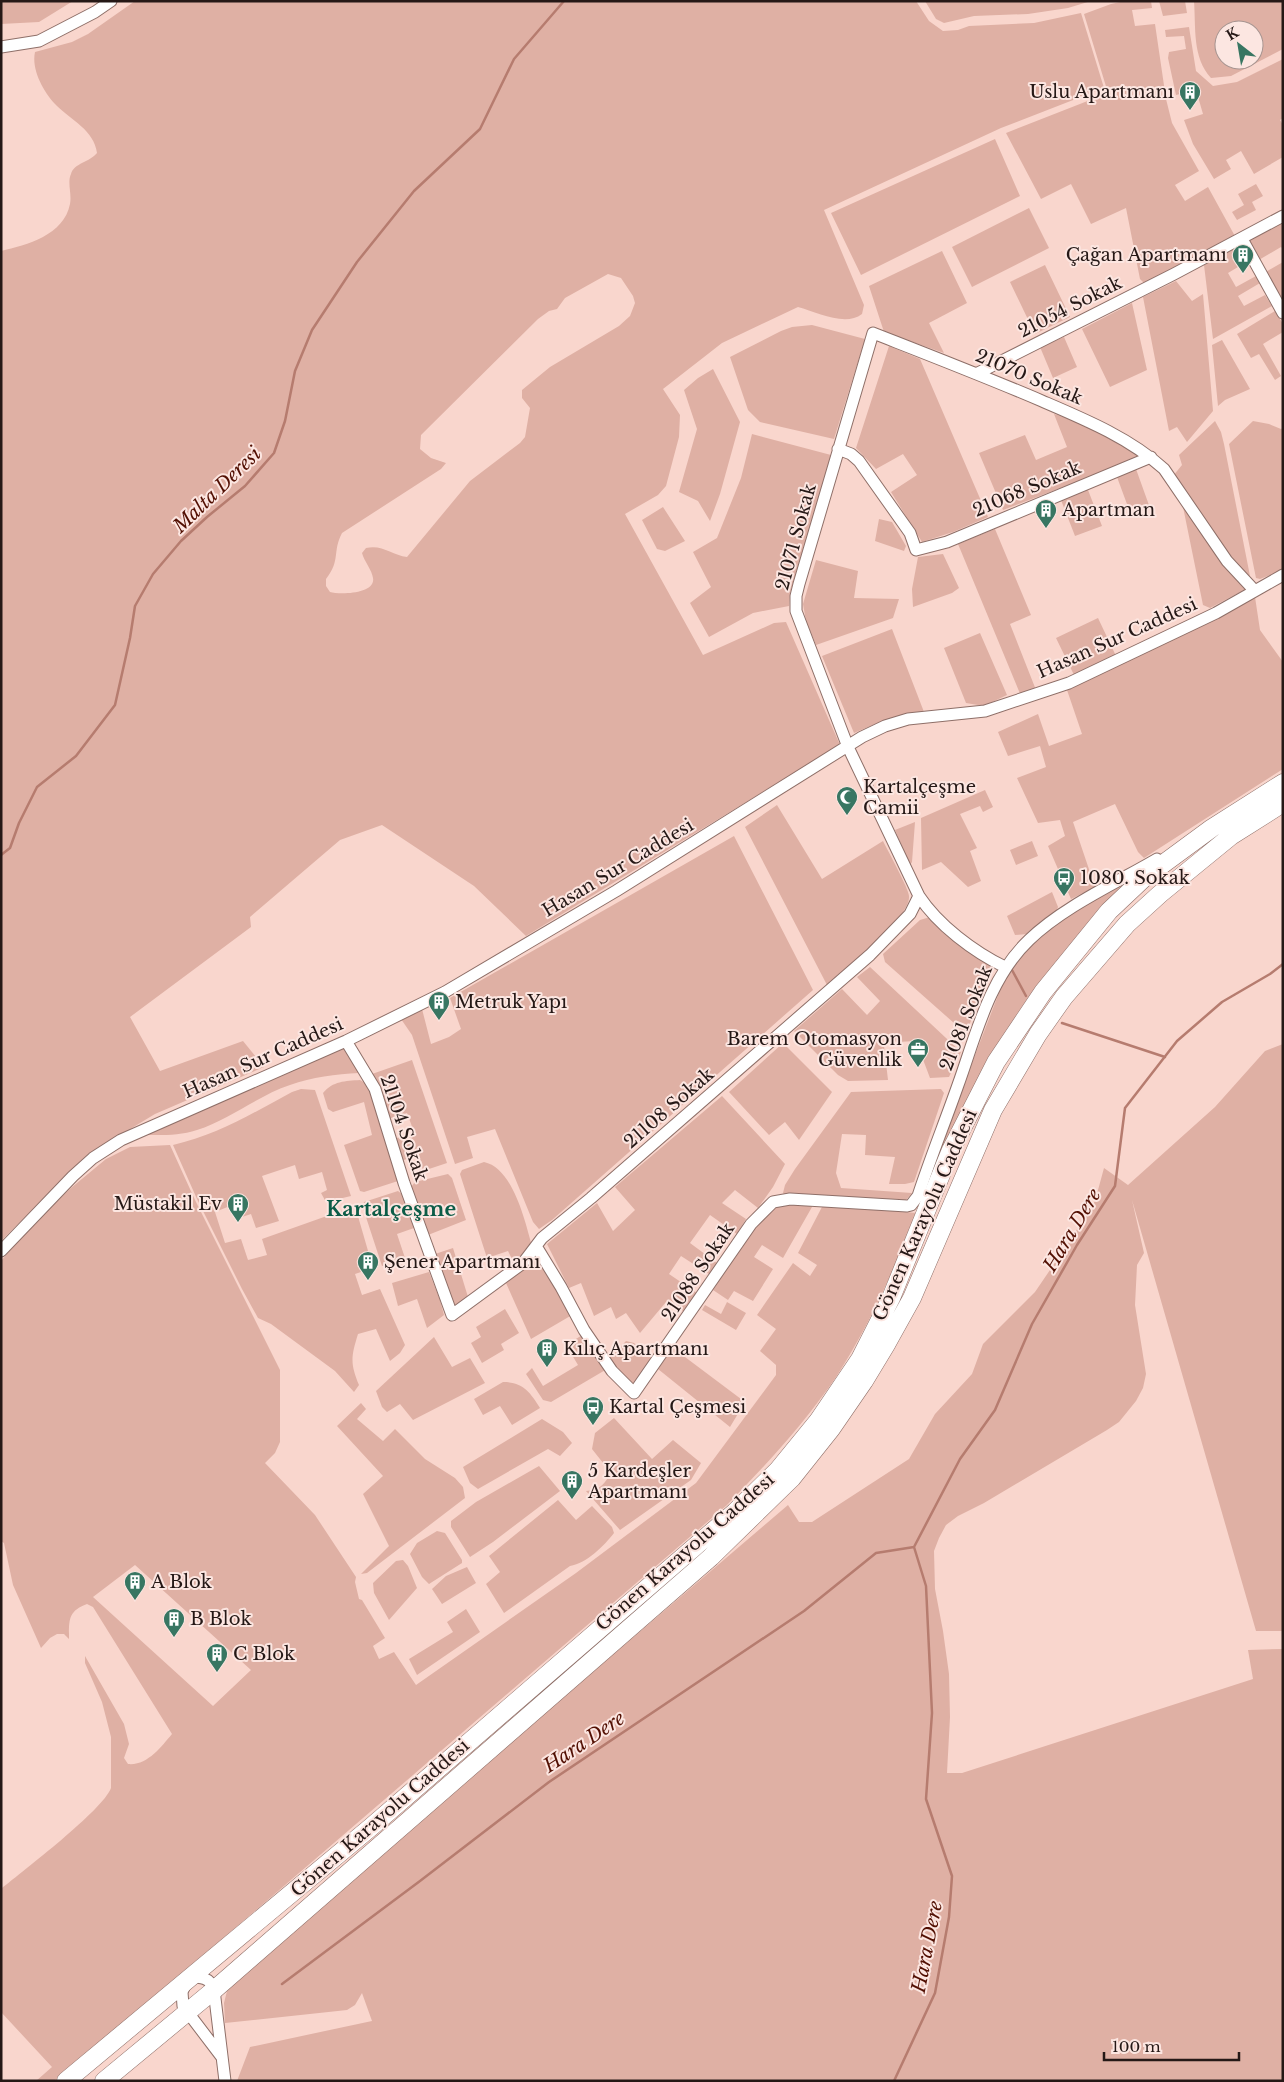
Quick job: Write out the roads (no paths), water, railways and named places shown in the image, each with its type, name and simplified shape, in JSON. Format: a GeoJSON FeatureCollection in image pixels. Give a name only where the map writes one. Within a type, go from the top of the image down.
{"type":"FeatureCollection","features":[{"type":"Feature","properties":{"kind":"highway","name":"Gönen Karayolu Caddesi"},"geometry":{"type":"LineString","coordinates":[[66,2081],[371,1827],[735,1512],[778,1470],[818,1422],[860,1359],[891,1298],[951,1150],[996,1062],[1042,992],[1109,910],[1144,878],[1212,828],[1283,783]]}},
{"type":"Feature","properties":{"kind":"highway","name":"Gönen Karayolu Caddesi"},"geometry":{"type":"LineString","coordinates":[[104,2081],[214,1990],[711,1557],[792,1478],[830,1430],[864,1381],[912,1298],[993,1110],[1038,1034],[1064,997],[1128,924],[1160,894],[1231,836],[1283,803]]}},
{"type":"Feature","properties":{"kind":"street"},"geometry":{"type":"LineString","coordinates":[[1,47],[39,41],[95,12],[111,1]]}},
{"type":"Feature","properties":{"kind":"street","name":"21054 Sokak"},"geometry":{"type":"LineString","coordinates":[[978,373],[1242,239],[1283,216]]}},
{"type":"Feature","properties":{"kind":"street"},"geometry":{"type":"LineString","coordinates":[[1242,239],[1283,313]]}},
{"type":"Feature","properties":{"kind":"street","name":"21070 Sokak"},"geometry":{"type":"LineString","coordinates":[[873,333],[978,373],[1085,420],[1151,457],[1164,469],[1227,561],[1254,590]]}},
{"type":"Feature","properties":{"kind":"street","name":"21071 Sokak"},"geometry":{"type":"LineString","coordinates":[[873,333],[796,596],[796,611],[848,747],[919,896],[930,910],[974,950],[1005,968]]}},
{"type":"Feature","properties":{"kind":"street","name":"21068 Sokak"},"geometry":{"type":"LineString","coordinates":[[838,449],[851,454],[860,461],[910,533],[916,550],[947,542],[1151,457]]}},
{"type":"Feature","properties":{"kind":"street","name":"Hasan Sur Caddesi"},"geometry":{"type":"LineString","coordinates":[[1,1251],[73,1176],[93,1158],[121,1140],[346,1041],[445,992],[616,891],[862,737],[908,719],[985,711],[1069,683],[1202,620],[1283,575]]}},
{"type":"Feature","properties":{"kind":"street","name":"21081 Sokak"},"geometry":{"type":"LineString","coordinates":[[779,1200],[911,1205],[918,1196],[970,1048],[995,986],[1010,960],[1029,939],[1057,917],[1212,828]]}},
{"type":"Feature","properties":{"kind":"street","name":"21108 Sokak"},"geometry":{"type":"LineString","coordinates":[[452,1315],[523,1262],[548,1232],[591,1198],[858,966],[905,920],[917,903],[919,896]]}},
{"type":"Feature","properties":{"kind":"street","name":"21108 Sokak"},"geometry":{"type":"LineString","coordinates":[[905,920],[930,910]]}},
{"type":"Feature","properties":{"kind":"street","name":"21104 Sokak"},"geometry":{"type":"LineString","coordinates":[[346,1041],[375,1089],[404,1184],[452,1315]]}},
{"type":"Feature","properties":{"kind":"street","name":"21088 Sokak"},"geometry":{"type":"LineString","coordinates":[[536,1246],[558,1280],[584,1330],[612,1370],[634,1393],[745,1232],[769,1206],[779,1200]]}},
{"type":"Feature","properties":{"kind":"street"},"geometry":{"type":"LineString","coordinates":[[221,2056],[186,2012],[181,1995],[189,1977],[207,1979],[212,1984],[225,2081]]}},
{"type":"Feature","properties":{"kind":"waterway","name":"Malta Deresi"},"geometry":{"type":"LineString","coordinates":[[1,855],[10,848],[19,823],[37,787],[76,756],[115,705],[135,606],[153,574],[181,541],[245,486],[274,453],[285,421],[295,371],[312,330],[357,262],[414,191],[480,129],[514,59],[564,1]]}},
{"type":"Feature","properties":{"kind":"waterway","name":"Hara Dere"},"geometry":{"type":"LineString","coordinates":[[894,2081],[935,1993],[949,1917],[952,1876],[926,1799],[932,1713],[926,1586],[914,1547],[960,1459],[995,1410],[1032,1324],[1077,1245],[1115,1186],[1125,1108],[1177,1041],[1222,1002],[1270,974],[1283,964]]}},
{"type":"Feature","properties":{"kind":"waterway"},"geometry":{"type":"LineString","coordinates":[[1012,970],[1026,996]]}},
{"type":"Feature","properties":{"kind":"waterway"},"geometry":{"type":"LineString","coordinates":[[1062,1023],[1165,1057]]}},
{"type":"Feature","properties":{"kind":"waterway","name":"Hara Dere"},"geometry":{"type":"LineString","coordinates":[[282,1984],[549,1782],[804,1611],[876,1553],[914,1547]]}},
{"type":"Feature","properties":{"kind":"place","name":"Uslu Apartmanı"},"geometry":{"type":"Point","coordinates":[1190,111]}},
{"type":"Feature","properties":{"kind":"place","name":"Çağan Apartmanı"},"geometry":{"type":"Point","coordinates":[1243,274]}},
{"type":"Feature","properties":{"kind":"place","name":"Apartman"},"geometry":{"type":"Point","coordinates":[1046,529]}},
{"type":"Feature","properties":{"kind":"place","name":"Kartalçeşme Camii"},"geometry":{"type":"Point","coordinates":[847,816]}},
{"type":"Feature","properties":{"kind":"place","name":"1080. Sokak"},"geometry":{"type":"Point","coordinates":[1064,897]}},
{"type":"Feature","properties":{"kind":"place","name":"Metruk Yapı"},"geometry":{"type":"Point","coordinates":[439,1021]}},
{"type":"Feature","properties":{"kind":"place","name":"Barem Otomasyon Güvenlik"},"geometry":{"type":"Point","coordinates":[918,1068]}},
{"type":"Feature","properties":{"kind":"place","name":"Müstakil Ev"},"geometry":{"type":"Point","coordinates":[238,1223]}},
{"type":"Feature","properties":{"kind":"place","name":"Şener Apartmanı"},"geometry":{"type":"Point","coordinates":[368,1281]}},
{"type":"Feature","properties":{"kind":"place","name":"Kılıç Apartmanı"},"geometry":{"type":"Point","coordinates":[547,1368]}},
{"type":"Feature","properties":{"kind":"place","name":"Kartal Çeşmesi"},"geometry":{"type":"Point","coordinates":[593,1426]}},
{"type":"Feature","properties":{"kind":"place","name":"5 Kardeşler Apartmanı"},"geometry":{"type":"Point","coordinates":[572,1500]}},
{"type":"Feature","properties":{"kind":"place","name":"A Blok"},"geometry":{"type":"Point","coordinates":[135,1601]}},
{"type":"Feature","properties":{"kind":"place","name":"B Blok"},"geometry":{"type":"Point","coordinates":[174,1638]}},
{"type":"Feature","properties":{"kind":"place","name":"C Blok"},"geometry":{"type":"Point","coordinates":[217,1673]}},
{"type":"Feature","properties":{"kind":"district","name":"Kartalçeşme"},"geometry":{"type":"Point","coordinates":[391,1209]}}]}
